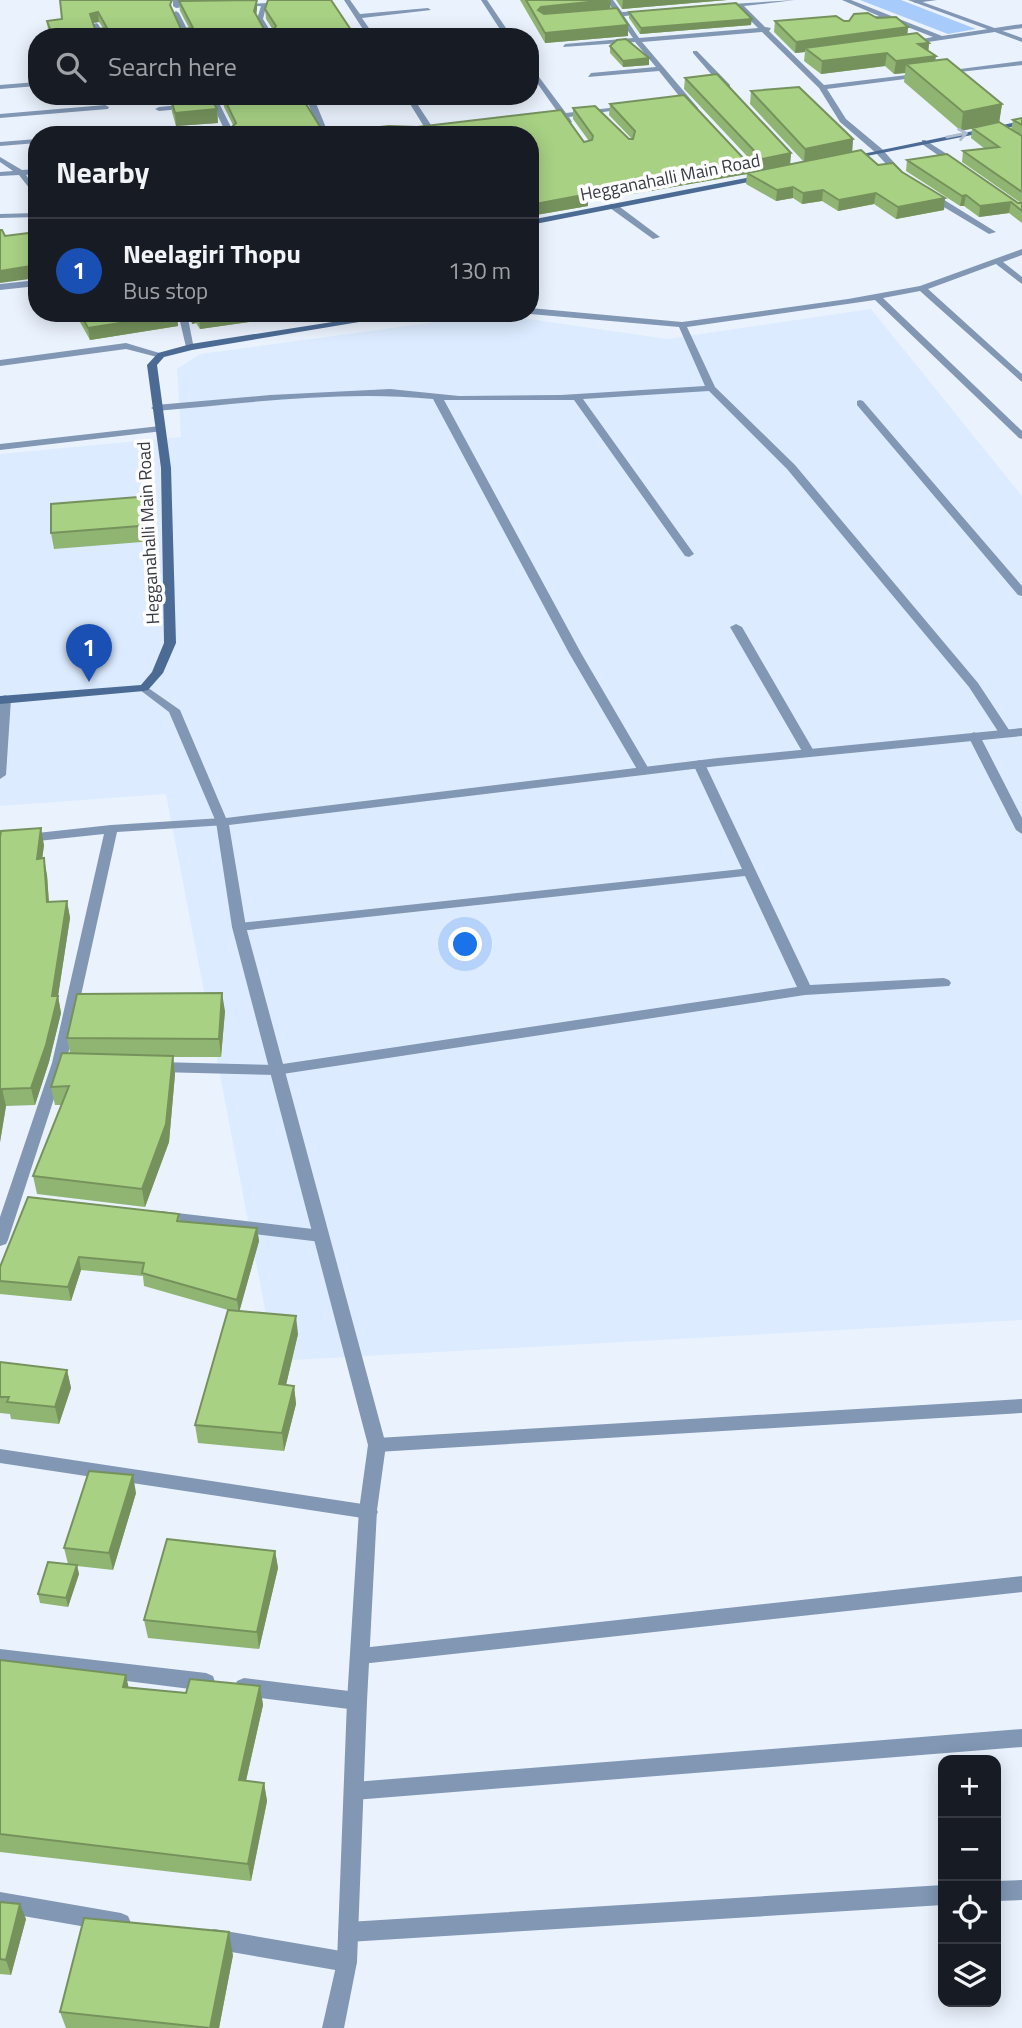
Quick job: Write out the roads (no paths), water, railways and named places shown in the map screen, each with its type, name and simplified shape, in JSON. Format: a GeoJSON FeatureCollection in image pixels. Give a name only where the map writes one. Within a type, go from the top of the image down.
{"type":"FeatureCollection","features":[{"type":"Feature","properties":{"kind":"main road"},"geometry":{"type":"LineString","coordinates":[[834,161],[1022,123]]}},
{"type":"Feature","properties":{"kind":"main road","name":"Hegganahalli Main Road"},"geometry":{"type":"LineString","coordinates":[[539,221],[779,173]]}},
{"type":"Feature","properties":{"kind":"main road"},"geometry":{"type":"LineString","coordinates":[[161,355],[191,347],[356,322]]}},
{"type":"Feature","properties":{"kind":"main road","name":"Hegganahalli Main Road"},"geometry":{"type":"LineString","coordinates":[[144,688],[157,673],[170,643],[166,468],[152,365],[161,355]]}},
{"type":"Feature","properties":{"kind":"main road"},"geometry":{"type":"LineString","coordinates":[[2,699],[144,688]]}},
{"type":"Feature","properties":{"kind":"street"},"geometry":{"type":"LineString","coordinates":[[176,0],[176,6],[202,5]]}},
{"type":"Feature","properties":{"kind":"street"},"geometry":{"type":"LineString","coordinates":[[347,0],[366,28]]}},
{"type":"Feature","properties":{"kind":"street"},"geometry":{"type":"LineString","coordinates":[[484,0],[503,28]]}},
{"type":"Feature","properties":{"kind":"street"},"geometry":{"type":"LineString","coordinates":[[610,0],[638,41],[704,120]]}},
{"type":"Feature","properties":{"kind":"street"},"geometry":{"type":"LineString","coordinates":[[726,6],[792,0]]}},
{"type":"Feature","properties":{"kind":"street"},"geometry":{"type":"LineString","coordinates":[[845,0],[943,38]]}},
{"type":"Feature","properties":{"kind":"street"},"geometry":{"type":"LineString","coordinates":[[913,1],[934,0]]}},
{"type":"Feature","properties":{"kind":"street"},"geometry":{"type":"LineString","coordinates":[[913,1],[1022,40]]}},
{"type":"Feature","properties":{"kind":"street"},"geometry":{"type":"LineString","coordinates":[[227,5],[265,4],[260,19],[266,28]]}},
{"type":"Feature","properties":{"kind":"street"},"geometry":{"type":"LineString","coordinates":[[739,5],[822,87],[843,120],[880,150],[905,179]]}},
{"type":"Feature","properties":{"kind":"street"},"geometry":{"type":"LineString","coordinates":[[359,16],[428,10]]}},
{"type":"Feature","properties":{"kind":"street"},"geometry":{"type":"LineString","coordinates":[[596,16],[661,11]]}},
{"type":"Feature","properties":{"kind":"street"},"geometry":{"type":"LineString","coordinates":[[176,13],[184,28]]}},
{"type":"Feature","properties":{"kind":"street"},"geometry":{"type":"LineString","coordinates":[[847,21],[888,17]]}},
{"type":"Feature","properties":{"kind":"street"},"geometry":{"type":"LineString","coordinates":[[902,44],[1022,26]]}},
{"type":"Feature","properties":{"kind":"street"},"geometry":{"type":"LineString","coordinates":[[565,46],[778,28]]}},
{"type":"Feature","properties":{"kind":"street"},"geometry":{"type":"LineString","coordinates":[[695,52],[730,91]]}},
{"type":"Feature","properties":{"kind":"street"},"geometry":{"type":"LineString","coordinates":[[792,58],[806,56]]}},
{"type":"Feature","properties":{"kind":"street"},"geometry":{"type":"LineString","coordinates":[[822,87],[1022,63]]}},
{"type":"Feature","properties":{"kind":"street"},"geometry":{"type":"LineString","coordinates":[[591,75],[661,69]]}},
{"type":"Feature","properties":{"kind":"street"},"geometry":{"type":"LineString","coordinates":[[539,80],[572,127]]}},
{"type":"Feature","properties":{"kind":"street"},"geometry":{"type":"LineString","coordinates":[[0,87],[28,85]]}},
{"type":"Feature","properties":{"kind":"street"},"geometry":{"type":"LineString","coordinates":[[673,102],[686,101]]}},
{"type":"Feature","properties":{"kind":"street"},"geometry":{"type":"LineString","coordinates":[[159,109],[205,105]]}},
{"type":"Feature","properties":{"kind":"street"},"geometry":{"type":"LineString","coordinates":[[216,105],[227,126]]}},
{"type":"Feature","properties":{"kind":"street"},"geometry":{"type":"LineString","coordinates":[[313,105],[322,126]]}},
{"type":"Feature","properties":{"kind":"street"},"geometry":{"type":"LineString","coordinates":[[413,105],[424,126]]}},
{"type":"Feature","properties":{"kind":"street"},"geometry":{"type":"LineString","coordinates":[[0,116],[105,107]]}},
{"type":"Feature","properties":{"kind":"street"},"geometry":{"type":"LineString","coordinates":[[538,119],[636,107]]}},
{"type":"Feature","properties":{"kind":"street"},"geometry":{"type":"LineString","coordinates":[[599,112],[607,120]]}},
{"type":"Feature","properties":{"kind":"street"},"geometry":{"type":"LineString","coordinates":[[999,127],[1011,135]]}},
{"type":"Feature","properties":{"kind":"street"},"geometry":{"type":"LineString","coordinates":[[0,144],[28,142]]}},
{"type":"Feature","properties":{"kind":"street"},"geometry":{"type":"LineString","coordinates":[[925,142],[967,172]]}},
{"type":"Feature","properties":{"kind":"street"},"geometry":{"type":"LineString","coordinates":[[0,159],[21,173],[28,183]]}},
{"type":"Feature","properties":{"kind":"street"},"geometry":{"type":"LineString","coordinates":[[749,168],[758,177]]}},
{"type":"Feature","properties":{"kind":"street"},"geometry":{"type":"LineString","coordinates":[[0,174],[28,172]]}},
{"type":"Feature","properties":{"kind":"street"},"geometry":{"type":"LineString","coordinates":[[916,186],[992,232]]}},
{"type":"Feature","properties":{"kind":"street"},"geometry":{"type":"LineString","coordinates":[[613,206],[656,237]]}},
{"type":"Feature","properties":{"kind":"street"},"geometry":{"type":"LineString","coordinates":[[0,216],[28,215]]}},
{"type":"Feature","properties":{"kind":"street"},"geometry":{"type":"LineString","coordinates":[[539,312],[682,324],[877,297],[922,288],[1022,252]]}},
{"type":"Feature","properties":{"kind":"street"},"geometry":{"type":"LineString","coordinates":[[996,260],[1022,281]]}},
{"type":"Feature","properties":{"kind":"street"},"geometry":{"type":"LineString","coordinates":[[0,288],[28,284]]}},
{"type":"Feature","properties":{"kind":"street"},"geometry":{"type":"LineString","coordinates":[[922,288],[1022,379]]}},
{"type":"Feature","properties":{"kind":"street"},"geometry":{"type":"LineString","coordinates":[[877,297],[1022,436]]}},
{"type":"Feature","properties":{"kind":"street"},"geometry":{"type":"LineString","coordinates":[[184,322],[191,347]]}},
{"type":"Feature","properties":{"kind":"street"},"geometry":{"type":"LineString","coordinates":[[682,324],[711,388],[791,467],[974,685],[1005,733]]}},
{"type":"Feature","properties":{"kind":"street"},"geometry":{"type":"LineString","coordinates":[[0,363],[125,346],[161,355]]}},
{"type":"Feature","properties":{"kind":"street"},"geometry":{"type":"LineString","coordinates":[[156,408],[270,398],[390,392],[437,397],[577,397],[711,388]]}},
{"type":"Feature","properties":{"kind":"street"},"geometry":{"type":"LineString","coordinates":[[437,397],[575,653],[644,771]]}},
{"type":"Feature","properties":{"kind":"street"},"geometry":{"type":"LineString","coordinates":[[577,397],[689,554]]}},
{"type":"Feature","properties":{"kind":"street"},"geometry":{"type":"LineString","coordinates":[[860,403],[1022,593]]}},
{"type":"Feature","properties":{"kind":"street"},"geometry":{"type":"LineString","coordinates":[[0,447],[160,429]]}},
{"type":"Feature","properties":{"kind":"street"},"geometry":{"type":"LineString","coordinates":[[736,627],[809,753]]}},
{"type":"Feature","properties":{"kind":"street"},"geometry":{"type":"LineString","coordinates":[[144,688],[174,710],[222,822],[239,928],[377,1445],[369,1512],[357,1701],[347,1962],[333,2028]]}},
{"type":"Feature","properties":{"kind":"street"},"geometry":{"type":"LineString","coordinates":[[0,775],[2,699]]}},
{"type":"Feature","properties":{"kind":"street"},"geometry":{"type":"LineString","coordinates":[[0,841],[111,829],[222,822],[699,764],[1022,732]]}},
{"type":"Feature","properties":{"kind":"street"},"geometry":{"type":"LineString","coordinates":[[974,736],[1022,830]]}},
{"type":"Feature","properties":{"kind":"street"},"geometry":{"type":"LineString","coordinates":[[699,764],[805,990]]}},
{"type":"Feature","properties":{"kind":"street"},"geometry":{"type":"LineString","coordinates":[[0,1240],[20,1201],[58,1063],[111,829]]}},
{"type":"Feature","properties":{"kind":"street"},"geometry":{"type":"LineString","coordinates":[[239,928],[749,872]]}},
{"type":"Feature","properties":{"kind":"street"},"geometry":{"type":"LineString","coordinates":[[140,1066],[276,1070],[805,990],[944,983]]}},
{"type":"Feature","properties":{"kind":"street"},"geometry":{"type":"LineString","coordinates":[[58,1063],[99,1065]]}},
{"type":"Feature","properties":{"kind":"street"},"geometry":{"type":"LineString","coordinates":[[147,1216],[321,1236]]}},
{"type":"Feature","properties":{"kind":"street"},"geometry":{"type":"LineString","coordinates":[[377,1445],[1022,1406]]}},
{"type":"Feature","properties":{"kind":"street"},"geometry":{"type":"LineString","coordinates":[[0,1456],[369,1512]]}},
{"type":"Feature","properties":{"kind":"street"},"geometry":{"type":"LineString","coordinates":[[361,1656],[1022,1584]]}},
{"type":"Feature","properties":{"kind":"street"},"geometry":{"type":"LineString","coordinates":[[0,1657],[357,1701]]}},
{"type":"Feature","properties":{"kind":"street"},"geometry":{"type":"LineString","coordinates":[[354,1791],[1022,1738]]}},
{"type":"Feature","properties":{"kind":"street"},"geometry":{"type":"LineString","coordinates":[[1001,1891],[1022,1890]]}},
{"type":"Feature","properties":{"kind":"street"},"geometry":{"type":"LineString","coordinates":[[348,1932],[938,1895]]}},
{"type":"Feature","properties":{"kind":"street"},"geometry":{"type":"LineString","coordinates":[[0,1902],[147,1928]]}},
{"type":"Feature","properties":{"kind":"street"},"geometry":{"type":"LineString","coordinates":[[200,1937],[347,1962]]}},
{"type":"Feature","properties":{"kind":"place","name":"Neelagiri Thopu"},"geometry":{"type":"Point","coordinates":[89,682]}}]}
